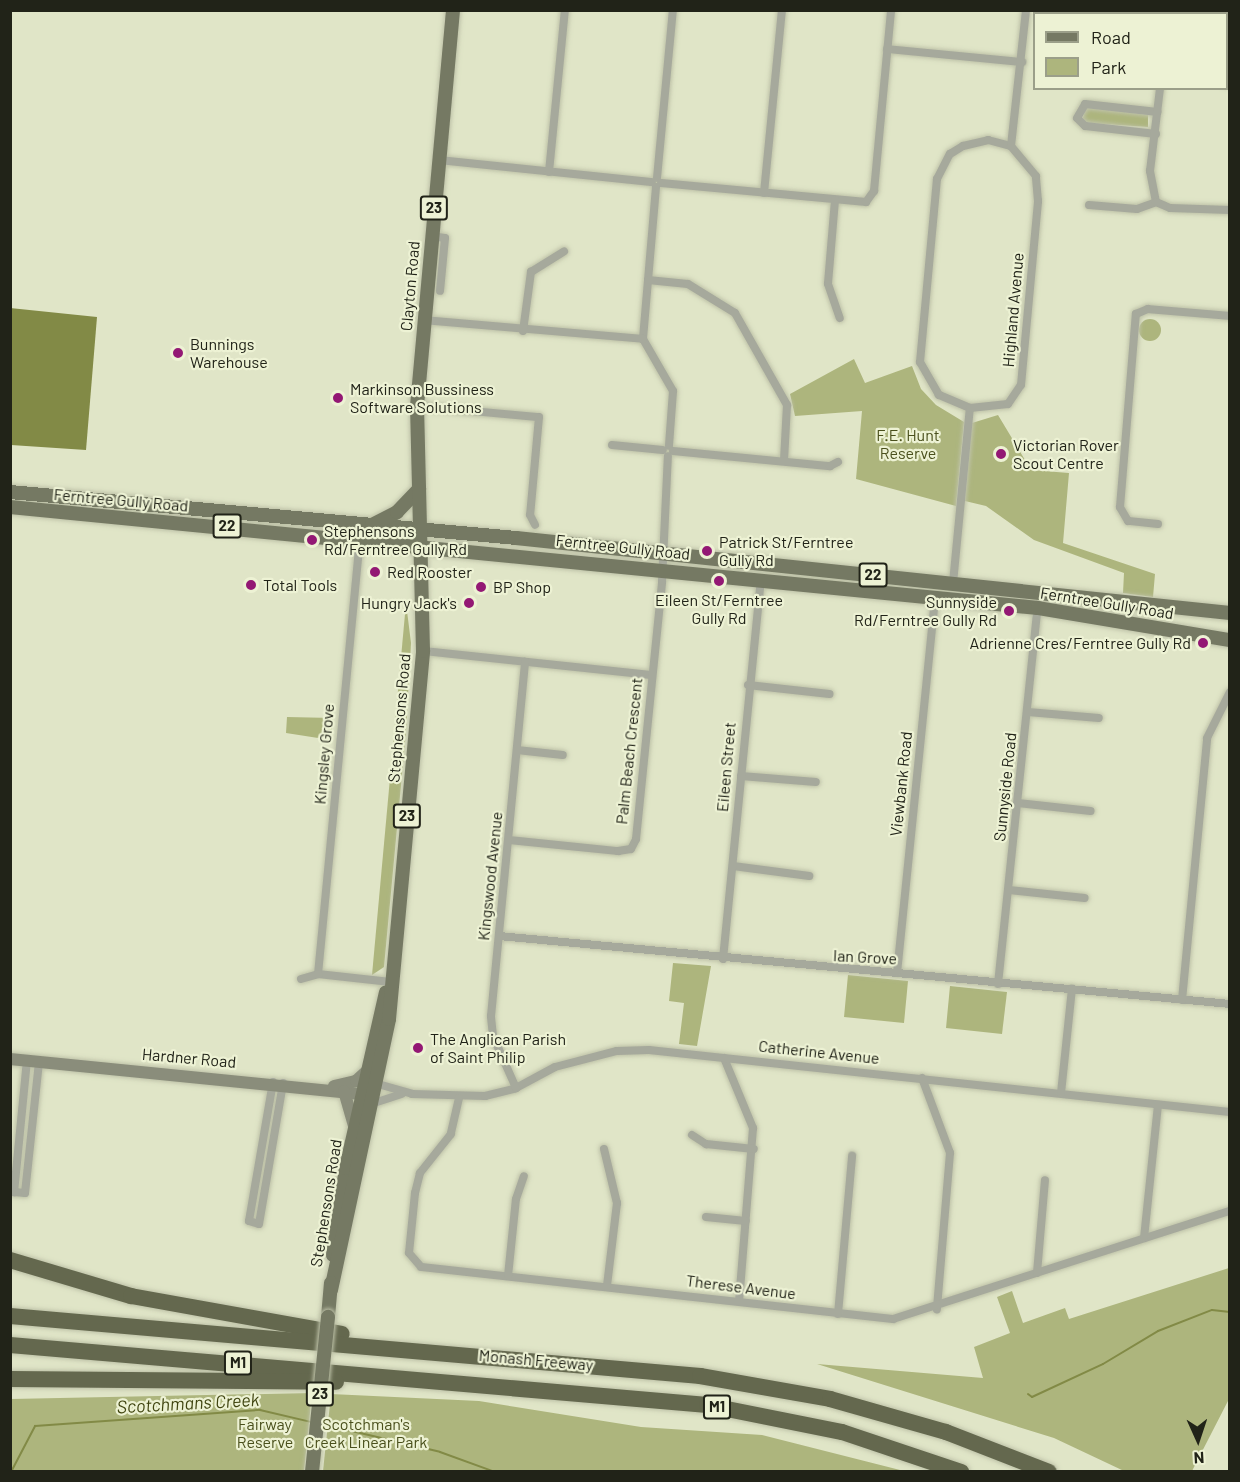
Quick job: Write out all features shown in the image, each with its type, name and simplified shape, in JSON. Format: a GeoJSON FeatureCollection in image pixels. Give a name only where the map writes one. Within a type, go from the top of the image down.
{"type":"FeatureCollection","features":[{"type":"Feature","properties":{"kind":"highway"},"geometry":{"type":"LineString","coordinates":[[10,1260],[142,1298],[458,1353]]}},
{"type":"Feature","properties":{"kind":"highway","name":"Monash Freeway"},"geometry":{"type":"LineString","coordinates":[[10,1316],[458,1353],[700,1376],[830,1399],[946,1432],[1049,1472]]}},
{"type":"Feature","properties":{"kind":"highway","name":"Monash Freeway"},"geometry":{"type":"LineString","coordinates":[[10,1345],[466,1382],[697,1404],[786,1419],[960,1472]]}},
{"type":"Feature","properties":{"kind":"highway"},"geometry":{"type":"LineString","coordinates":[[10,1378],[466,1382]]}},
{"type":"Feature","properties":{"kind":"main road","name":"Clayton Road"},"geometry":{"type":"LineString","coordinates":[[421,536],[417,406],[423,320],[453,10]]}},
{"type":"Feature","properties":{"kind":"main road"},"geometry":{"type":"LineString","coordinates":[[372,525],[398,512],[419,489]]}},
{"type":"Feature","properties":{"kind":"main road","name":"Ferntree Gully Road"},"geometry":{"type":"LineString","coordinates":[[10,492],[95,507]]}},
{"type":"Feature","properties":{"kind":"main road","name":"Ferntree Gully Road"},"geometry":{"type":"LineString","coordinates":[[10,507],[95,507],[290,524],[372,525],[421,536],[662,568],[1038,608],[1230,640]]}},
{"type":"Feature","properties":{"kind":"main road","name":"Ferntree Gully Road"},"geometry":{"type":"LineString","coordinates":[[290,524],[360,538],[421,536],[661,553],[1230,613]]}},
{"type":"Feature","properties":{"kind":"main road","name":"Stephensons Road"},"geometry":{"type":"LineString","coordinates":[[378,1084],[391,982],[423,651],[421,536]]}},
{"type":"Feature","properties":{"kind":"main road","name":"Stephensons Road"},"geometry":{"type":"LineString","coordinates":[[331,1290],[369,1098],[368,1070],[391,982]]}},
{"type":"Feature","properties":{"kind":"main road"},"geometry":{"type":"LineString","coordinates":[[369,1098],[378,1084]]}},
{"type":"Feature","properties":{"kind":"main road","name":"Stephensons Road"},"geometry":{"type":"LineString","coordinates":[[312,1472],[331,1290],[354,1130],[369,1098]]}},
{"type":"Feature","properties":{"kind":"street"},"geometry":{"type":"LineString","coordinates":[[549,171],[565,10]]}},
{"type":"Feature","properties":{"kind":"street"},"geometry":{"type":"LineString","coordinates":[[423,320],[523,331],[644,339],[673,10]]}},
{"type":"Feature","properties":{"kind":"street"},"geometry":{"type":"LineString","coordinates":[[764,193],[782,10]]}},
{"type":"Feature","properties":{"kind":"street"},"geometry":{"type":"LineString","coordinates":[[438,160],[866,202],[874,191],[891,10]]}},
{"type":"Feature","properties":{"kind":"street"},"geometry":{"type":"LineString","coordinates":[[953,583],[970,408],[939,395],[920,362],[937,178],[950,154],[963,147],[988,140],[1011,146],[1022,62],[1030,23],[1026,10]]}},
{"type":"Feature","properties":{"kind":"street"},"geometry":{"type":"LineString","coordinates":[[887,49],[1022,62]]}},
{"type":"Feature","properties":{"kind":"street"},"geometry":{"type":"LineString","coordinates":[[1155,202],[1150,190],[1160,90]]}},
{"type":"Feature","properties":{"kind":"street"},"geometry":{"type":"LineString","coordinates":[[1156,134],[1085,126],[1077,118],[1085,104],[1158,112]]}},
{"type":"Feature","properties":{"kind":"street","name":"Highland Avenue"},"geometry":{"type":"LineString","coordinates":[[970,408],[1008,404],[1021,385],[1038,201],[1036,176],[1011,146]]}},
{"type":"Feature","properties":{"kind":"street"},"geometry":{"type":"LineString","coordinates":[[835,200],[828,284],[840,318]]}},
{"type":"Feature","properties":{"kind":"street"},"geometry":{"type":"LineString","coordinates":[[1089,205],[1137,209],[1155,202],[1170,208],[1230,210]]}},
{"type":"Feature","properties":{"kind":"street"},"geometry":{"type":"LineString","coordinates":[[431,237],[445,238],[440,291]]}},
{"type":"Feature","properties":{"kind":"street"},"geometry":{"type":"LineString","coordinates":[[523,331],[531,272],[564,251]]}},
{"type":"Feature","properties":{"kind":"street"},"geometry":{"type":"LineString","coordinates":[[648,280],[688,284],[735,313],[787,405],[784,461]]}},
{"type":"Feature","properties":{"kind":"street"},"geometry":{"type":"LineString","coordinates":[[1158,524],[1128,521],[1120,507],[1136,314],[1148,309],[1230,316]]}},
{"type":"Feature","properties":{"kind":"street","name":"Palm Beach Crescent"},"geometry":{"type":"LineString","coordinates":[[509,840],[631,849],[662,568],[661,553],[673,391],[644,339]]}},
{"type":"Feature","properties":{"kind":"street"},"geometry":{"type":"LineString","coordinates":[[417,406],[539,417],[539,439],[530,515],[535,525]]}},
{"type":"Feature","properties":{"kind":"street"},"geometry":{"type":"LineString","coordinates":[[612,445],[784,461],[838,462]]}},
{"type":"Feature","properties":{"kind":"street","name":"Kingsley Grove"},"geometry":{"type":"LineString","coordinates":[[318,974],[360,538]]}},
{"type":"Feature","properties":{"kind":"street","name":"Eileen Street"},"geometry":{"type":"LineString","coordinates":[[723,959],[748,685],[761,578]]}},
{"type":"Feature","properties":{"kind":"street","name":"Sunnyside Road"},"geometry":{"type":"LineString","coordinates":[[999,984],[1039,592]]}},
{"type":"Feature","properties":{"kind":"street","name":"Viewbank Road"},"geometry":{"type":"LineString","coordinates":[[897,974],[935,597]]}},
{"type":"Feature","properties":{"kind":"street"},"geometry":{"type":"LineString","coordinates":[[423,651],[652,675]]}},
{"type":"Feature","properties":{"kind":"street","name":"Kingswood Avenue"},"geometry":{"type":"LineString","coordinates":[[516,1088],[493,1036],[491,1016],[525,662]]}},
{"type":"Feature","properties":{"kind":"street"},"geometry":{"type":"LineString","coordinates":[[748,685],[830,694]]}},
{"type":"Feature","properties":{"kind":"street"},"geometry":{"type":"LineString","coordinates":[[1182,1000],[1207,738],[1230,692]]}},
{"type":"Feature","properties":{"kind":"street"},"geometry":{"type":"LineString","coordinates":[[1028,712],[1099,718]]}},
{"type":"Feature","properties":{"kind":"street"},"geometry":{"type":"LineString","coordinates":[[517,750],[563,755]]}},
{"type":"Feature","properties":{"kind":"street"},"geometry":{"type":"LineString","coordinates":[[741,776],[816,782]]}},
{"type":"Feature","properties":{"kind":"street"},"geometry":{"type":"LineString","coordinates":[[1018,803],[1091,811]]}},
{"type":"Feature","properties":{"kind":"street"},"geometry":{"type":"LineString","coordinates":[[733,866],[809,876]]}},
{"type":"Feature","properties":{"kind":"street"},"geometry":{"type":"LineString","coordinates":[[1009,890],[1085,898]]}},
{"type":"Feature","properties":{"kind":"street","name":"Ian Grove"},"geometry":{"type":"LineString","coordinates":[[499,936],[723,959],[1230,1004]]}},
{"type":"Feature","properties":{"kind":"street"},"geometry":{"type":"LineString","coordinates":[[301,979],[318,974],[391,982]]}},
{"type":"Feature","properties":{"kind":"street"},"geometry":{"type":"LineString","coordinates":[[1061,1093],[1072,989]]}},
{"type":"Feature","properties":{"kind":"street","name":"Catherine Avenue"},"geometry":{"type":"LineString","coordinates":[[369,1098],[412,1094],[459,1098],[516,1088],[555,1066],[617,1051],[724,1058],[1230,1112]]}},
{"type":"Feature","properties":{"kind":"street"},"geometry":{"type":"LineString","coordinates":[[724,1058],[747,1107],[754,1149],[739,1301]]}},
{"type":"Feature","properties":{"kind":"street","name":"Hardner Road"},"geometry":{"type":"LineString","coordinates":[[10,1059],[329,1087],[369,1098]]}},
{"type":"Feature","properties":{"kind":"street"},"geometry":{"type":"LineString","coordinates":[[33,1061],[25,1193],[14,1192],[20,1132],[33,1061]]}},
{"type":"Feature","properties":{"kind":"street"},"geometry":{"type":"LineString","coordinates":[[329,1087],[356,1081],[368,1070]]}},
{"type":"Feature","properties":{"kind":"street"},"geometry":{"type":"LineString","coordinates":[[922,1078],[950,1153],[937,1309]]}},
{"type":"Feature","properties":{"kind":"street"},"geometry":{"type":"LineString","coordinates":[[278,1082],[269,1168],[259,1224],[249,1221],[278,1082]]}},
{"type":"Feature","properties":{"kind":"street","name":"Catherine Avenue"},"geometry":{"type":"LineString","coordinates":[[378,1084],[412,1094]]}},
{"type":"Feature","properties":{"kind":"street"},"geometry":{"type":"LineString","coordinates":[[344,1091],[354,1130]]}},
{"type":"Feature","properties":{"kind":"street","name":"Therese Avenue"},"geometry":{"type":"LineString","coordinates":[[459,1098],[451,1134],[420,1173],[409,1253],[421,1267],[893,1319],[937,1309],[1037,1273],[1230,1211]]}},
{"type":"Feature","properties":{"kind":"street"},"geometry":{"type":"LineString","coordinates":[[1144,1238],[1158,1105]]}},
{"type":"Feature","properties":{"kind":"street"},"geometry":{"type":"LineString","coordinates":[[20,1132],[30,1133]]}},
{"type":"Feature","properties":{"kind":"street"},"geometry":{"type":"LineString","coordinates":[[692,1136],[706,1144],[754,1149]]}},
{"type":"Feature","properties":{"kind":"street"},"geometry":{"type":"LineString","coordinates":[[604,1149],[617,1203],[607,1286]]}},
{"type":"Feature","properties":{"kind":"street"},"geometry":{"type":"LineString","coordinates":[[838,1314],[852,1156]]}},
{"type":"Feature","properties":{"kind":"street"},"geometry":{"type":"LineString","coordinates":[[259,1166],[269,1168]]}},
{"type":"Feature","properties":{"kind":"street"},"geometry":{"type":"LineString","coordinates":[[508,1276],[516,1199],[524,1176]]}},
{"type":"Feature","properties":{"kind":"street"},"geometry":{"type":"LineString","coordinates":[[1037,1273],[1046,1180]]}},
{"type":"Feature","properties":{"kind":"street"},"geometry":{"type":"LineString","coordinates":[[706,1217],[746,1221]]}},
{"type":"Feature","properties":{"kind":"green space"},"geometry":{"type":"Polygon","coordinates":[[[1086,107],[1148,115],[1148,127],[1082,121],[1086,107]]]}},
{"type":"Feature","properties":{"kind":"green space"},"geometry":{"type":"Polygon","coordinates":[[[1150,319],[1158,322],[1161,330],[1158,338],[1150,341],[1142,338],[1139,330],[1142,322],[1150,319]]]}},
{"type":"Feature","properties":{"kind":"green space","name":"F.E. Hunt Reserve"},"geometry":{"type":"Polygon","coordinates":[[[854,359],[865,383],[912,366],[921,389],[936,405],[964,422],[956,506],[856,479],[862,411],[795,416],[790,394],[854,359]]]}},
{"type":"Feature","properties":{"kind":"green space","name":"F.E. Hunt Reserve"},"geometry":{"type":"Polygon","coordinates":[[[998,415],[1031,470],[1069,473],[1063,543],[1155,574],[1153,597],[1123,593],[1124,573],[1034,540],[986,506],[965,501],[972,423],[998,415]]]}},
{"type":"Feature","properties":{"kind":"green space"},"geometry":{"type":"Polygon","coordinates":[[[406,603],[411,643],[406,732],[384,967],[372,975],[406,603]]]}},
{"type":"Feature","properties":{"kind":"green space"},"geometry":{"type":"Polygon","coordinates":[[[287,717],[333,718],[331,740],[286,733],[287,717]]]}},
{"type":"Feature","properties":{"kind":"green space"},"geometry":{"type":"Polygon","coordinates":[[[673,963],[711,966],[697,1046],[679,1044],[684,1003],[669,1001],[673,963]]]}},
{"type":"Feature","properties":{"kind":"green space"},"geometry":{"type":"Polygon","coordinates":[[[848,975],[908,981],[904,1023],[844,1017],[848,975]]]}},
{"type":"Feature","properties":{"kind":"green space"},"geometry":{"type":"Polygon","coordinates":[[[950,986],[1007,992],[1002,1034],[946,1028],[950,986]]]}},
{"type":"Feature","properties":{"kind":"green space"},"geometry":{"type":"Polygon","coordinates":[[[1229,1268],[1229,1399],[1192,1471],[1124,1471],[1054,1438],[817,1364],[983,1378],[974,1347],[1010,1333],[997,1297],[1012,1291],[1023,1323],[1065,1308],[1069,1319],[1229,1268]]]}},
{"type":"Feature","properties":{"kind":"green space","name":"Fairway Reserve"},"geometry":{"type":"Polygon","coordinates":[[[312,1393],[304,1471],[11,1471],[11,1399],[312,1393]]]}},
{"type":"Feature","properties":{"kind":"green space","name":"Scotchman's Creek Linear Park"},"geometry":{"type":"Polygon","coordinates":[[[331,1394],[479,1401],[641,1427],[762,1435],[904,1471],[323,1471],[331,1394]]]}},
{"type":"Feature","properties":{"kind":"shaded area"},"geometry":{"type":"Polygon","coordinates":[[[10,308],[97,317],[86,450],[11,445],[10,308]]]}},
{"type":"Feature","properties":{"kind":"waterway","name":"Scotchmans Creek"},"geometry":{"type":"LineString","coordinates":[[1028,1394],[1032,1397],[1103,1364],[1158,1331],[1212,1310],[1230,1312]]}},
{"type":"Feature","properties":{"kind":"waterway","name":"Scotchmans Creek"},"geometry":{"type":"LineString","coordinates":[[11,1472],[35,1426],[260,1410],[311,1422]]}},
{"type":"Feature","properties":{"kind":"waterway","name":"Scotchmans Creek"},"geometry":{"type":"LineString","coordinates":[[322,1424],[440,1452],[495,1472]]}},
{"type":"Feature","properties":{"kind":"place","name":"Bunnings Warehouse"},"geometry":{"type":"Point","coordinates":[178,353]}},
{"type":"Feature","properties":{"kind":"place","name":"Markinson Bussiness Software Solutions"},"geometry":{"type":"Point","coordinates":[338,398]}},
{"type":"Feature","properties":{"kind":"place","name":"Victorian Rover Scout Centre"},"geometry":{"type":"Point","coordinates":[1001,454]}},
{"type":"Feature","properties":{"kind":"place","name":"Stephensons Rd/Ferntree Gully Rd"},"geometry":{"type":"Point","coordinates":[312,540]}},
{"type":"Feature","properties":{"kind":"place","name":"Patrick St/Ferntree Gully Rd"},"geometry":{"type":"Point","coordinates":[707,551]}},
{"type":"Feature","properties":{"kind":"place","name":"Red Rooster"},"geometry":{"type":"Point","coordinates":[375,572]}},
{"type":"Feature","properties":{"kind":"place","name":"Eileen St/Ferntree Gully Rd"},"geometry":{"type":"Point","coordinates":[719,581]}},
{"type":"Feature","properties":{"kind":"place","name":"Total Tools"},"geometry":{"type":"Point","coordinates":[251,585]}},
{"type":"Feature","properties":{"kind":"place","name":"BP Shop"},"geometry":{"type":"Point","coordinates":[481,587]}},
{"type":"Feature","properties":{"kind":"place","name":"Hungry Jack's"},"geometry":{"type":"Point","coordinates":[469,603]}},
{"type":"Feature","properties":{"kind":"place","name":"Sunnyside Rd/Ferntree Gully Rd"},"geometry":{"type":"Point","coordinates":[1009,611]}},
{"type":"Feature","properties":{"kind":"place","name":"Adrienne Cres/Ferntree Gully Rd"},"geometry":{"type":"Point","coordinates":[1203,643]}},
{"type":"Feature","properties":{"kind":"place","name":"The Anglican Parish of Saint Philip"},"geometry":{"type":"Point","coordinates":[418,1048]}}]}
